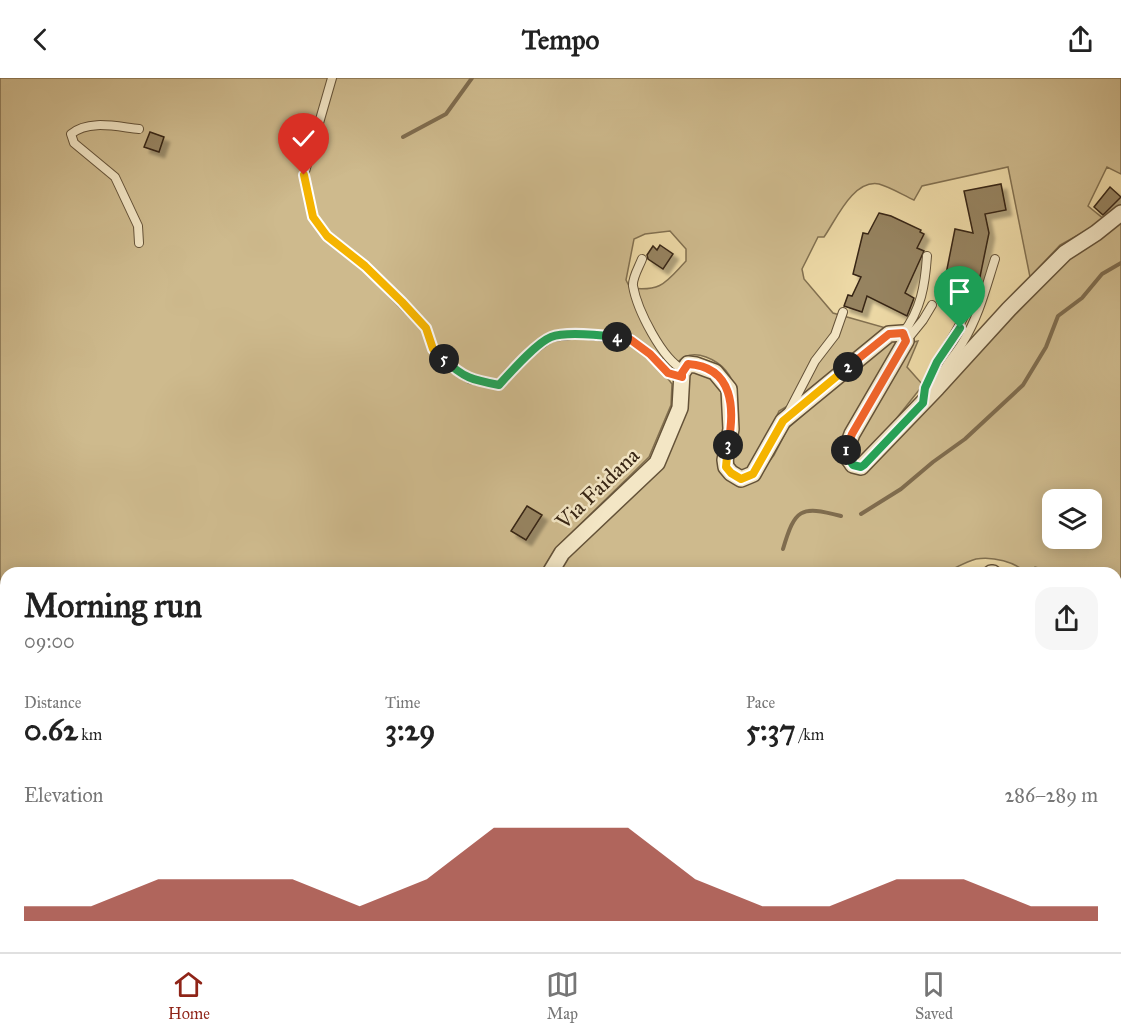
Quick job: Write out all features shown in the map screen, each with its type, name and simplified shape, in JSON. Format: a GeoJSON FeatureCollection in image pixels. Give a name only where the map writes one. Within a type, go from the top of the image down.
{"type":"FeatureCollection","features":[{"type":"Feature","properties":{"kind":"street"},"geometry":{"type":"LineString","coordinates":[[683,373],[688,364],[696,364],[715,372],[729,388],[731,429],[725,460],[726,467],[741,479],[753,474],[783,421],[889,334],[905,337],[852,434],[845,453],[853,465],[861,467],[1009,309],[1065,253],[1121,213]]}},
{"type":"Feature","properties":{"kind":"street","name":"Via Faidana"},"geometry":{"type":"LineString","coordinates":[[554,567],[562,553],[657,463],[680,408],[683,373]]}},
{"type":"Feature","properties":{"kind":"lane"},"geometry":{"type":"LineString","coordinates":[[332,78],[304,175],[313,217],[327,236],[365,266],[418,319],[426,328],[433,349],[454,369],[470,379],[499,385],[527,356],[550,337],[581,334],[631,340],[650,354],[668,373],[683,373]]}},
{"type":"Feature","properties":{"kind":"lane"},"geometry":{"type":"LineString","coordinates":[[139,129],[106,125],[78,128],[71,134],[74,144],[115,177],[138,226],[139,243]]}},
{"type":"Feature","properties":{"kind":"lane"},"geometry":{"type":"LineString","coordinates":[[905,337],[920,307],[927,256]]}},
{"type":"Feature","properties":{"kind":"lane"},"geometry":{"type":"LineString","coordinates":[[642,259],[633,283],[642,311],[666,356],[683,373]]}},
{"type":"Feature","properties":{"kind":"lane"},"geometry":{"type":"LineString","coordinates":[[937,388],[942,372],[963,343],[974,321],[995,259]]}},
{"type":"Feature","properties":{"kind":"lane"},"geometry":{"type":"LineString","coordinates":[[905,337],[924,320],[932,305]]}},
{"type":"Feature","properties":{"kind":"lane"},"geometry":{"type":"LineString","coordinates":[[923,403],[925,388],[937,362],[960,328],[966,311]]}},
{"type":"Feature","properties":{"kind":"lane"},"geometry":{"type":"LineString","coordinates":[[787,418],[788,410],[815,361],[835,335],[843,312]]}},
{"type":"Feature","properties":{"kind":"shaded area"},"geometry":{"type":"Polygon","coordinates":[[[0,78],[1121,78],[1121,174],[1107,167],[1088,206],[1105,220],[1060,245],[1030,277],[1008,167],[922,186],[914,200],[879,184],[870,184],[861,188],[846,202],[824,237],[818,237],[802,269],[804,279],[833,313],[886,328],[791,404],[779,411],[758,459],[746,473],[733,468],[738,405],[730,376],[720,365],[706,357],[690,355],[677,363],[669,354],[656,363],[672,384],[671,405],[649,457],[556,548],[545,567],[0,567],[0,78]],[[670,231],[645,234],[634,239],[626,280],[630,288],[657,287],[686,261],[686,249],[670,231]]]}},
{"type":"Feature","properties":{"kind":"shaded area"},"geometry":{"type":"Polygon","coordinates":[[[1121,220],[1121,567],[1018,567],[989,558],[972,560],[957,567],[559,567],[565,557],[661,465],[689,370],[713,376],[720,383],[724,393],[726,417],[719,464],[756,479],[774,455],[788,428],[892,338],[900,339],[838,455],[848,470],[933,403],[1063,263],[1121,220]]]}},
{"type":"Feature","properties":{"kind":"shaded area"},"geometry":{"type":"Polygon","coordinates":[[[918,341],[907,367],[923,385],[865,458],[857,460],[852,451],[909,343],[918,341]]]}},
{"type":"Feature","properties":{"kind":"building"},"geometry":{"type":"Polygon","coordinates":[[[150,132],[164,137],[159,152],[144,147],[150,132]]]}},
{"type":"Feature","properties":{"kind":"building"},"geometry":{"type":"Polygon","coordinates":[[[1001,184],[1006,210],[985,214],[989,233],[974,306],[941,299],[955,229],[973,233],[964,191],[1001,184]]]}},
{"type":"Feature","properties":{"kind":"building"},"geometry":{"type":"Polygon","coordinates":[[[1110,187],[1121,197],[1103,215],[1094,207],[1110,187]]]}},
{"type":"Feature","properties":{"kind":"building"},"geometry":{"type":"Polygon","coordinates":[[[879,213],[921,230],[920,232],[924,234],[917,248],[924,251],[905,293],[914,298],[907,316],[867,296],[862,312],[844,306],[848,295],[852,296],[861,277],[853,274],[863,233],[868,234],[879,213]]]}},
{"type":"Feature","properties":{"kind":"building"},"geometry":{"type":"Polygon","coordinates":[[[660,245],[673,254],[663,269],[648,259],[647,255],[653,246],[657,250],[660,245]]]}},
{"type":"Feature","properties":{"kind":"building"},"geometry":{"type":"Polygon","coordinates":[[[527,506],[542,515],[526,540],[511,531],[527,506]]]}},
{"type":"Feature","properties":{"kind":"waterway"},"geometry":{"type":"LineString","coordinates":[[403,137],[446,114],[472,78]]}},
{"type":"Feature","properties":{"kind":"waterway"},"geometry":{"type":"LineString","coordinates":[[861,514],[901,489],[965,439],[1023,385],[1046,347],[1058,316],[1082,298],[1102,274],[1121,263]]}},
{"type":"Feature","properties":{"kind":"waterway"},"geometry":{"type":"LineString","coordinates":[[783,549],[791,525],[801,513],[816,511],[841,516]]}},
{"type":"Feature","properties":{"kind":"route"},"geometry":{"type":"LineString","coordinates":[[304,175],[313,217],[327,236],[365,266],[402,302],[426,328],[433,349],[454,369],[470,379],[499,385],[527,356],[550,337],[581,334],[631,340],[650,354],[668,373],[682,377],[688,364],[696,364],[715,372],[729,388],[731,429],[725,460],[726,467],[731,473],[741,479],[753,474],[783,421],[889,334],[903,333],[906,341],[852,434],[845,453],[853,465],[861,467],[864,465],[923,403],[925,388],[937,362],[960,328]]}}]}
